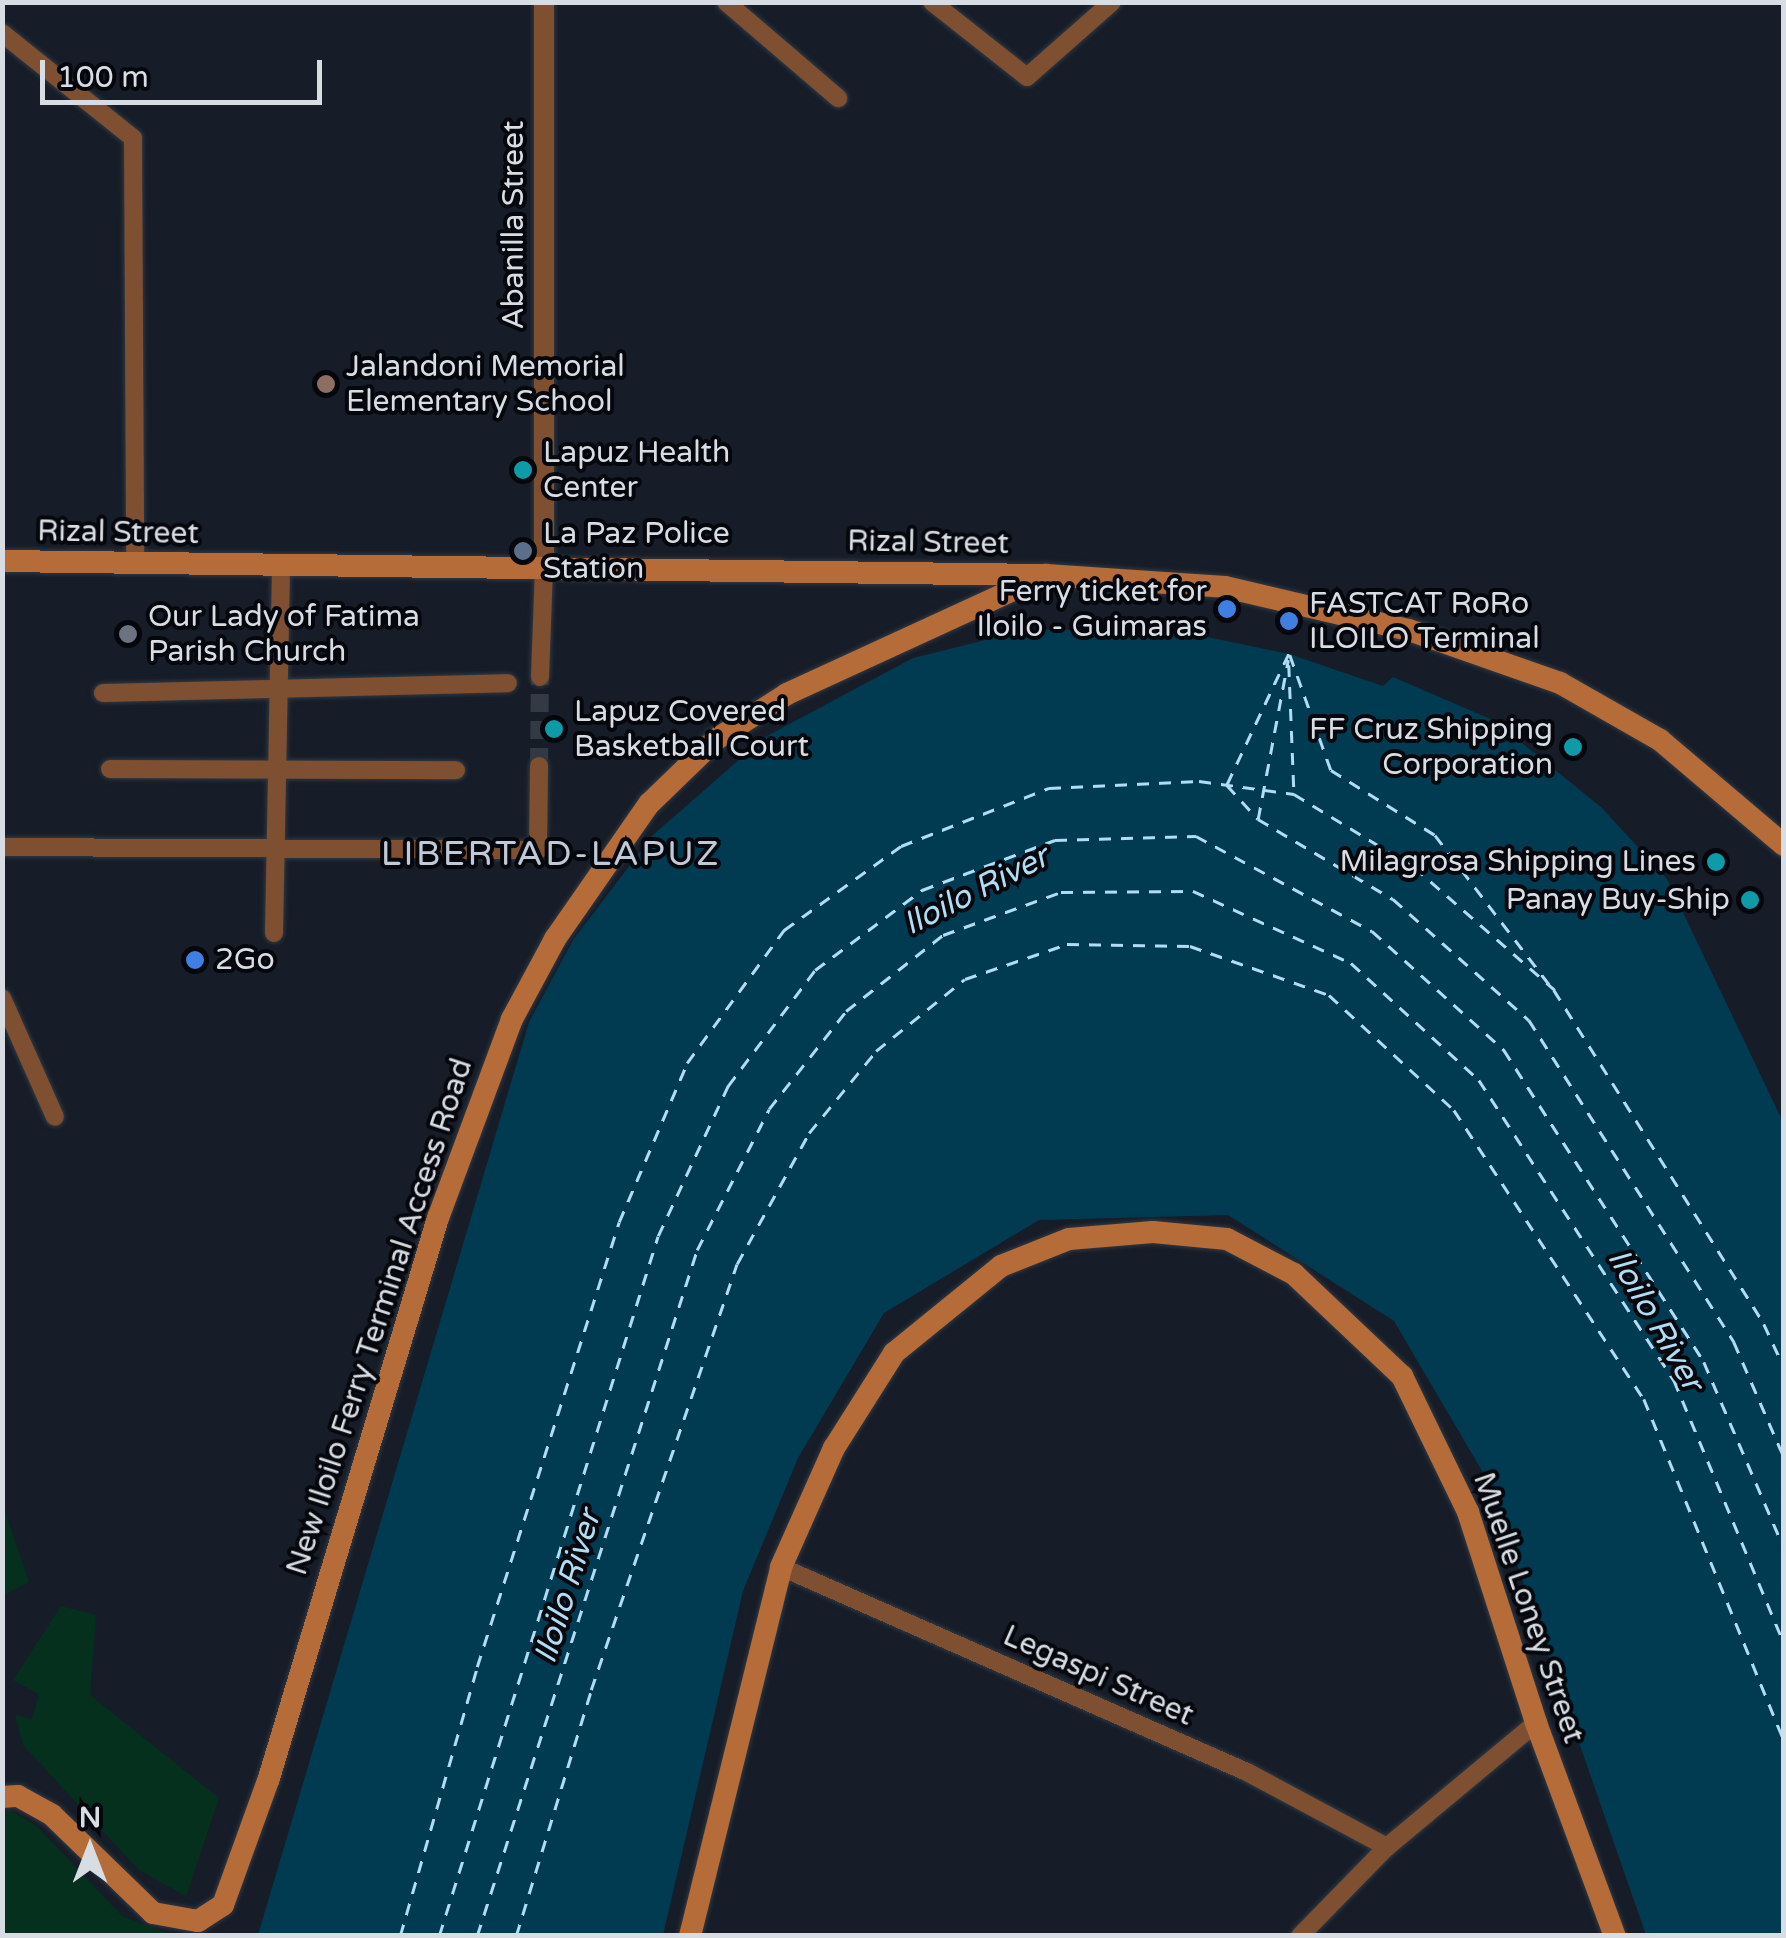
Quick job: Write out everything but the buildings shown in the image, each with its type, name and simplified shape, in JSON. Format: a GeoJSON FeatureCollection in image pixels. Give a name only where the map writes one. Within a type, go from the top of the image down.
{"type":"FeatureCollection","features":[{"type":"Feature","properties":{"kind":"main road","name":"Rizal Street"},"geometry":{"type":"LineString","coordinates":[[2,561],[1046,575],[1225,587],[1340,612],[1522,668],[1610,708],[1660,740],[1784,846]]}},
{"type":"Feature","properties":{"kind":"main road","name":"New Iloilo Ferry Terminal Access Road"},"geometry":{"type":"LineString","coordinates":[[2,1797],[18,1796],[52,1814],[154,1913],[176,1921],[213,1915],[233,1888],[438,1218],[512,1019],[555,939],[649,804],[715,740],[787,694],[1046,575]]}},
{"type":"Feature","properties":{"kind":"main road","name":"Muelle Loney Street"},"geometry":{"type":"LineString","coordinates":[[690,1936],[781,1567],[834,1448],[894,1353],[1002,1266],[1069,1239],[1153,1232],[1226,1239],[1294,1274],[1402,1376],[1468,1512],[1536,1723],[1614,1936]]}},
{"type":"Feature","properties":{"kind":"street","name":"Abanilla Street"},"geometry":{"type":"LineString","coordinates":[[544,2],[544,568]]}},
{"type":"Feature","properties":{"kind":"street"},"geometry":{"type":"LineString","coordinates":[[726,2],[838,98]]}},
{"type":"Feature","properties":{"kind":"street"},"geometry":{"type":"LineString","coordinates":[[932,2],[1027,77],[1108,4]]}},
{"type":"Feature","properties":{"kind":"street"},"geometry":{"type":"LineString","coordinates":[[2,33],[133,138],[135,564]]}},
{"type":"Feature","properties":{"kind":"street"},"geometry":{"type":"LineString","coordinates":[[274,933],[280,566]]}},
{"type":"Feature","properties":{"kind":"street"},"geometry":{"type":"LineString","coordinates":[[540,678],[544,568]]}},
{"type":"Feature","properties":{"kind":"street"},"geometry":{"type":"LineString","coordinates":[[102,693],[278,685],[508,683]]}},
{"type":"Feature","properties":{"kind":"street"},"geometry":{"type":"LineString","coordinates":[[110,769],[277,765],[456,770]]}},
{"type":"Feature","properties":{"kind":"street"},"geometry":{"type":"LineString","coordinates":[[2,847],[538,850],[539,766]]}},
{"type":"Feature","properties":{"kind":"street"},"geometry":{"type":"LineString","coordinates":[[2,998],[55,1117]]}},
{"type":"Feature","properties":{"kind":"street","name":"Legaspi Street"},"geometry":{"type":"LineString","coordinates":[[781,1567],[1247,1772],[1388,1847]]}},
{"type":"Feature","properties":{"kind":"street"},"geometry":{"type":"LineString","coordinates":[[1300,1936],[1388,1847],[1536,1723]]}},
{"type":"Feature","properties":{"kind":"green space"},"geometry":{"type":"Polygon","coordinates":[[[3,1506],[29,1582],[2,1595],[3,1506]]]}},
{"type":"Feature","properties":{"kind":"green space"},"geometry":{"type":"Polygon","coordinates":[[[61,1606],[96,1615],[90,1695],[219,1798],[186,1896],[139,1870],[23,1745],[15,1715],[32,1719],[39,1694],[13,1680],[61,1606]]]}},
{"type":"Feature","properties":{"kind":"green space"},"geometry":{"type":"Polygon","coordinates":[[[9,1810],[37,1826],[122,1916],[172,1935],[3,1935],[3,1813],[9,1810]]]}},
{"type":"Feature","properties":{"kind":"water","name":"Iloilo River"},"geometry":{"type":"Polygon","coordinates":[[[1105,629],[1198,635],[1289,654],[1383,686],[1393,677],[1495,721],[1602,808],[1667,879],[1783,1122],[1783,1935],[1646,1935],[1488,1481],[1394,1321],[1228,1215],[1039,1220],[884,1313],[798,1458],[743,1591],[663,1935],[258,1935],[529,1022],[573,940],[652,836],[765,737],[913,658],[1025,630],[1105,629]]]}},
{"type":"Feature","properties":{"kind":"ferry route"},"geometry":{"type":"LineString","coordinates":[[1289,654],[1227,785],[1258,819],[1393,899],[1529,1020],[1734,1342],[1784,1457]]}},
{"type":"Feature","properties":{"kind":"ferry route"},"geometry":{"type":"LineString","coordinates":[[1290,655],[1331,770],[1435,835],[1549,984]]}},
{"type":"Feature","properties":{"kind":"ferry route"},"geometry":{"type":"LineString","coordinates":[[1258,819],[1288,660]]}},
{"type":"Feature","properties":{"kind":"ferry route"},"geometry":{"type":"LineString","coordinates":[[1289,665],[1294,792]]}},
{"type":"Feature","properties":{"kind":"ferry route"},"geometry":{"type":"LineString","coordinates":[[400,1936],[477,1667],[619,1222],[687,1063],[784,930],[901,846],[1049,788],[1199,781],[1294,794],[1414,867],[1555,990]]}},
{"type":"Feature","properties":{"kind":"ferry route"},"geometry":{"type":"LineString","coordinates":[[439,1936],[658,1236],[728,1086],[815,970],[922,890],[1055,840],[1196,836],[1372,931],[1504,1050],[1704,1362],[1784,1548]]}},
{"type":"Feature","properties":{"kind":"ferry route"},"geometry":{"type":"LineString","coordinates":[[477,1936],[697,1250],[769,1109],[846,1011],[943,935],[1061,892],[1193,891],[1351,963],[1479,1080],[1674,1380],[1784,1643]]}},
{"type":"Feature","properties":{"kind":"ferry route"},"geometry":{"type":"LineString","coordinates":[[516,1936],[591,1690],[737,1264],[809,1133],[876,1051],[965,979],[1067,944],[1190,946],[1329,995],[1454,1110],[1644,1399],[1784,1740]]}},
{"type":"Feature","properties":{"kind":"ferry route"},"geometry":{"type":"LineString","coordinates":[[1554,990],[1764,1324],[1784,1367]]}},
{"type":"Feature","properties":{"kind":"tunnel"},"geometry":{"type":"LineString","coordinates":[[539,766],[540,677]]}},
{"type":"Feature","properties":{"kind":"place","name":"Jalandoni Memorial Elementary School"},"geometry":{"type":"Point","coordinates":[326,384]}},
{"type":"Feature","properties":{"kind":"place","name":"Lapuz Health Center"},"geometry":{"type":"Point","coordinates":[523,470]}},
{"type":"Feature","properties":{"kind":"place","name":"La Paz Police Station"},"geometry":{"type":"Point","coordinates":[523,551]}},
{"type":"Feature","properties":{"kind":"place","name":"Ferry ticket for Iloilo - Guimaras"},"geometry":{"type":"Point","coordinates":[1227,609]}},
{"type":"Feature","properties":{"kind":"place","name":"FASTCAT RoRo ILOILO Terminal"},"geometry":{"type":"Point","coordinates":[1289,621]}},
{"type":"Feature","properties":{"kind":"place","name":"Our Lady of Fatima Parish Church"},"geometry":{"type":"Point","coordinates":[128,634]}},
{"type":"Feature","properties":{"kind":"place","name":"Lapuz Covered Basketball Court"},"geometry":{"type":"Point","coordinates":[554,729]}},
{"type":"Feature","properties":{"kind":"place","name":"FF Cruz Shipping Corporation"},"geometry":{"type":"Point","coordinates":[1573,747]}},
{"type":"Feature","properties":{"kind":"place","name":"Milagrosa Shipping Lines"},"geometry":{"type":"Point","coordinates":[1716,862]}},
{"type":"Feature","properties":{"kind":"place","name":"Panay Buy-Ship"},"geometry":{"type":"Point","coordinates":[1750,900]}},
{"type":"Feature","properties":{"kind":"place","name":"2Go"},"geometry":{"type":"Point","coordinates":[195,960]}},
{"type":"Feature","properties":{"kind":"district","name":"LIBERTAD-LAPUZ"},"geometry":{"type":"Point","coordinates":[551,854]}}]}
